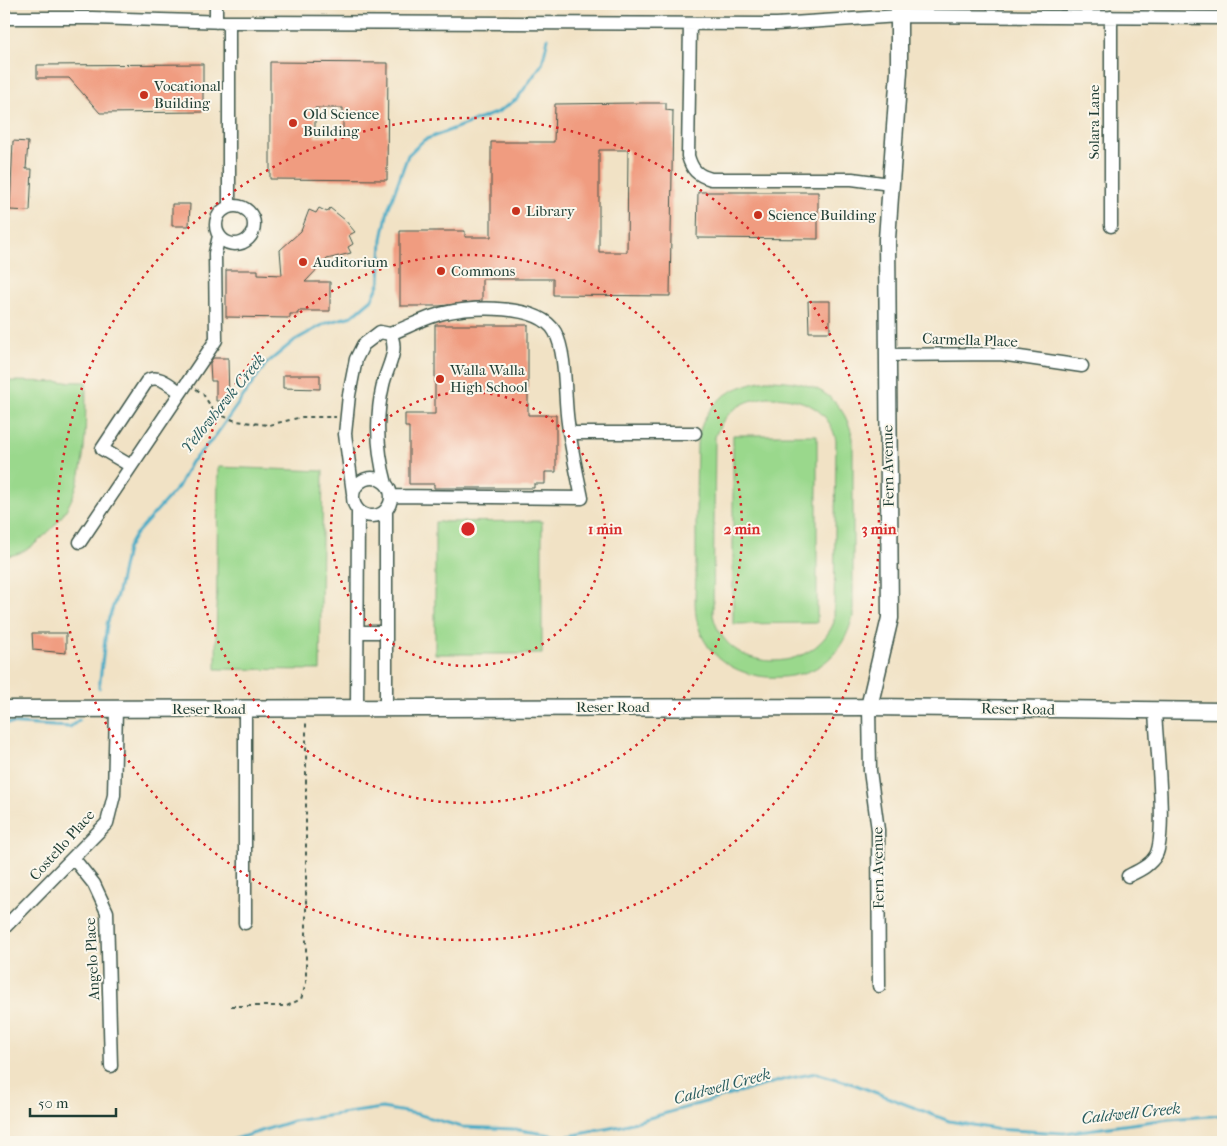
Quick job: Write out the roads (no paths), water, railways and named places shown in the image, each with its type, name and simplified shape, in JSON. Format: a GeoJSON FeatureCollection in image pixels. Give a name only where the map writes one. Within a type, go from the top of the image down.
{"type":"FeatureCollection","features":[{"type":"Feature","properties":{"kind":"main road","name":"Fern Avenue"},"geometry":{"type":"LineString","coordinates":[[868,706],[890,618],[887,355],[890,184],[899,71],[899,10]]}},
{"type":"Feature","properties":{"kind":"main road","name":"Reser Road"},"geometry":{"type":"LineString","coordinates":[[4,708],[386,709],[395,706],[868,706],[1223,711]]}},
{"type":"Feature","properties":{"kind":"street"},"geometry":{"type":"LineString","coordinates":[[216,4],[216,22]]}},
{"type":"Feature","properties":{"kind":"street"},"geometry":{"type":"LineString","coordinates":[[4,18],[92,18],[216,22],[777,24],[899,10],[1110,17],[1223,18]]}},
{"type":"Feature","properties":{"kind":"street","name":"Solara Lane"},"geometry":{"type":"LineString","coordinates":[[1110,17],[1110,226]]}},
{"type":"Feature","properties":{"kind":"street"},"geometry":{"type":"LineString","coordinates":[[80,542],[216,340],[215,253],[219,236],[216,225],[217,219],[229,207],[229,22]]}},
{"type":"Feature","properties":{"kind":"street"},"geometry":{"type":"LineString","coordinates":[[690,24],[688,156],[691,167],[699,175],[711,179],[852,179],[890,184]]}},
{"type":"Feature","properties":{"kind":"street"},"geometry":{"type":"LineString","coordinates":[[219,236],[229,242],[240,242],[246,240],[252,230],[253,219],[246,210],[229,207]]}},
{"type":"Feature","properties":{"kind":"street"},"geometry":{"type":"LineString","coordinates":[[353,493],[358,484],[368,478],[379,479],[388,490],[582,498],[570,433],[567,398],[557,337],[546,321],[540,317],[515,311],[458,311],[430,318],[390,334],[380,332],[363,346],[356,359],[346,418],[346,454],[354,504],[358,511],[357,709]]}},
{"type":"Feature","properties":{"kind":"street"},"geometry":{"type":"LineString","coordinates":[[386,709],[386,510],[388,490],[378,450],[378,414],[383,384],[394,346],[390,334]]}},
{"type":"Feature","properties":{"kind":"street","name":"Carmella Place"},"geometry":{"type":"LineString","coordinates":[[887,355],[1000,354],[1082,366]]}},
{"type":"Feature","properties":{"kind":"street"},"geometry":{"type":"LineString","coordinates":[[131,466],[102,449],[147,381],[158,378],[184,387]]}},
{"type":"Feature","properties":{"kind":"street"},"geometry":{"type":"LineString","coordinates":[[570,433],[696,433]]}},
{"type":"Feature","properties":{"kind":"street"},"geometry":{"type":"LineString","coordinates":[[358,511],[370,516],[381,514],[386,510]]}},
{"type":"Feature","properties":{"kind":"street"},"geometry":{"type":"LineString","coordinates":[[358,632],[386,632]]}},
{"type":"Feature","properties":{"kind":"street","name":"Fern Avenue"},"geometry":{"type":"LineString","coordinates":[[868,706],[870,771],[878,830],[879,986]]}},
{"type":"Feature","properties":{"kind":"street","name":"Costello Place"},"geometry":{"type":"LineString","coordinates":[[4,928],[74,859],[107,823],[114,794],[116,709]]}},
{"type":"Feature","properties":{"kind":"street"},"geometry":{"type":"LineString","coordinates":[[245,709],[245,923]]}},
{"type":"Feature","properties":{"kind":"street"},"geometry":{"type":"LineString","coordinates":[[1128,876],[1148,864],[1158,849],[1159,756],[1155,711]]}},
{"type":"Feature","properties":{"kind":"street","name":"Angelo Place"},"geometry":{"type":"LineString","coordinates":[[74,859],[94,884],[107,912],[112,1066]]}},
{"type":"Feature","properties":{"kind":"waterway","name":"Yellowhawk Creek"},"geometry":{"type":"LineString","coordinates":[[99,688],[107,624],[118,592],[127,549],[135,535],[178,487],[191,462],[214,438],[266,364],[295,340],[326,323],[352,316],[372,299],[380,282],[382,239],[388,210],[408,155],[424,140],[498,112],[517,99],[542,64],[548,38]]}},
{"type":"Feature","properties":{"kind":"waterway","name":"Yellowhawk Creek"},"geometry":{"type":"LineString","coordinates":[[4,723],[70,727],[79,720]]}},
{"type":"Feature","properties":{"kind":"waterway","name":"Caldwell Creek"},"geometry":{"type":"LineString","coordinates":[[226,1142],[293,1121],[382,1108],[417,1114],[462,1127],[513,1129],[564,1137],[621,1126],[786,1079],[816,1073],[856,1085],[949,1121],[995,1129],[1064,1133],[1169,1119],[1223,1115]]}},
{"type":"Feature","properties":{"kind":"place","name":"Vocational Building"},"geometry":{"type":"Point","coordinates":[144,95]}},
{"type":"Feature","properties":{"kind":"place","name":"Old Science Building"},"geometry":{"type":"Point","coordinates":[293,123]}},
{"type":"Feature","properties":{"kind":"place","name":"Library"},"geometry":{"type":"Point","coordinates":[516,211]}},
{"type":"Feature","properties":{"kind":"place","name":"Science Building"},"geometry":{"type":"Point","coordinates":[758,215]}},
{"type":"Feature","properties":{"kind":"place","name":"Auditorium"},"geometry":{"type":"Point","coordinates":[303,262]}},
{"type":"Feature","properties":{"kind":"place","name":"Commons"},"geometry":{"type":"Point","coordinates":[441,271]}},
{"type":"Feature","properties":{"kind":"place","name":"Walla Walla High School"},"geometry":{"type":"Point","coordinates":[440,379]}}]}
